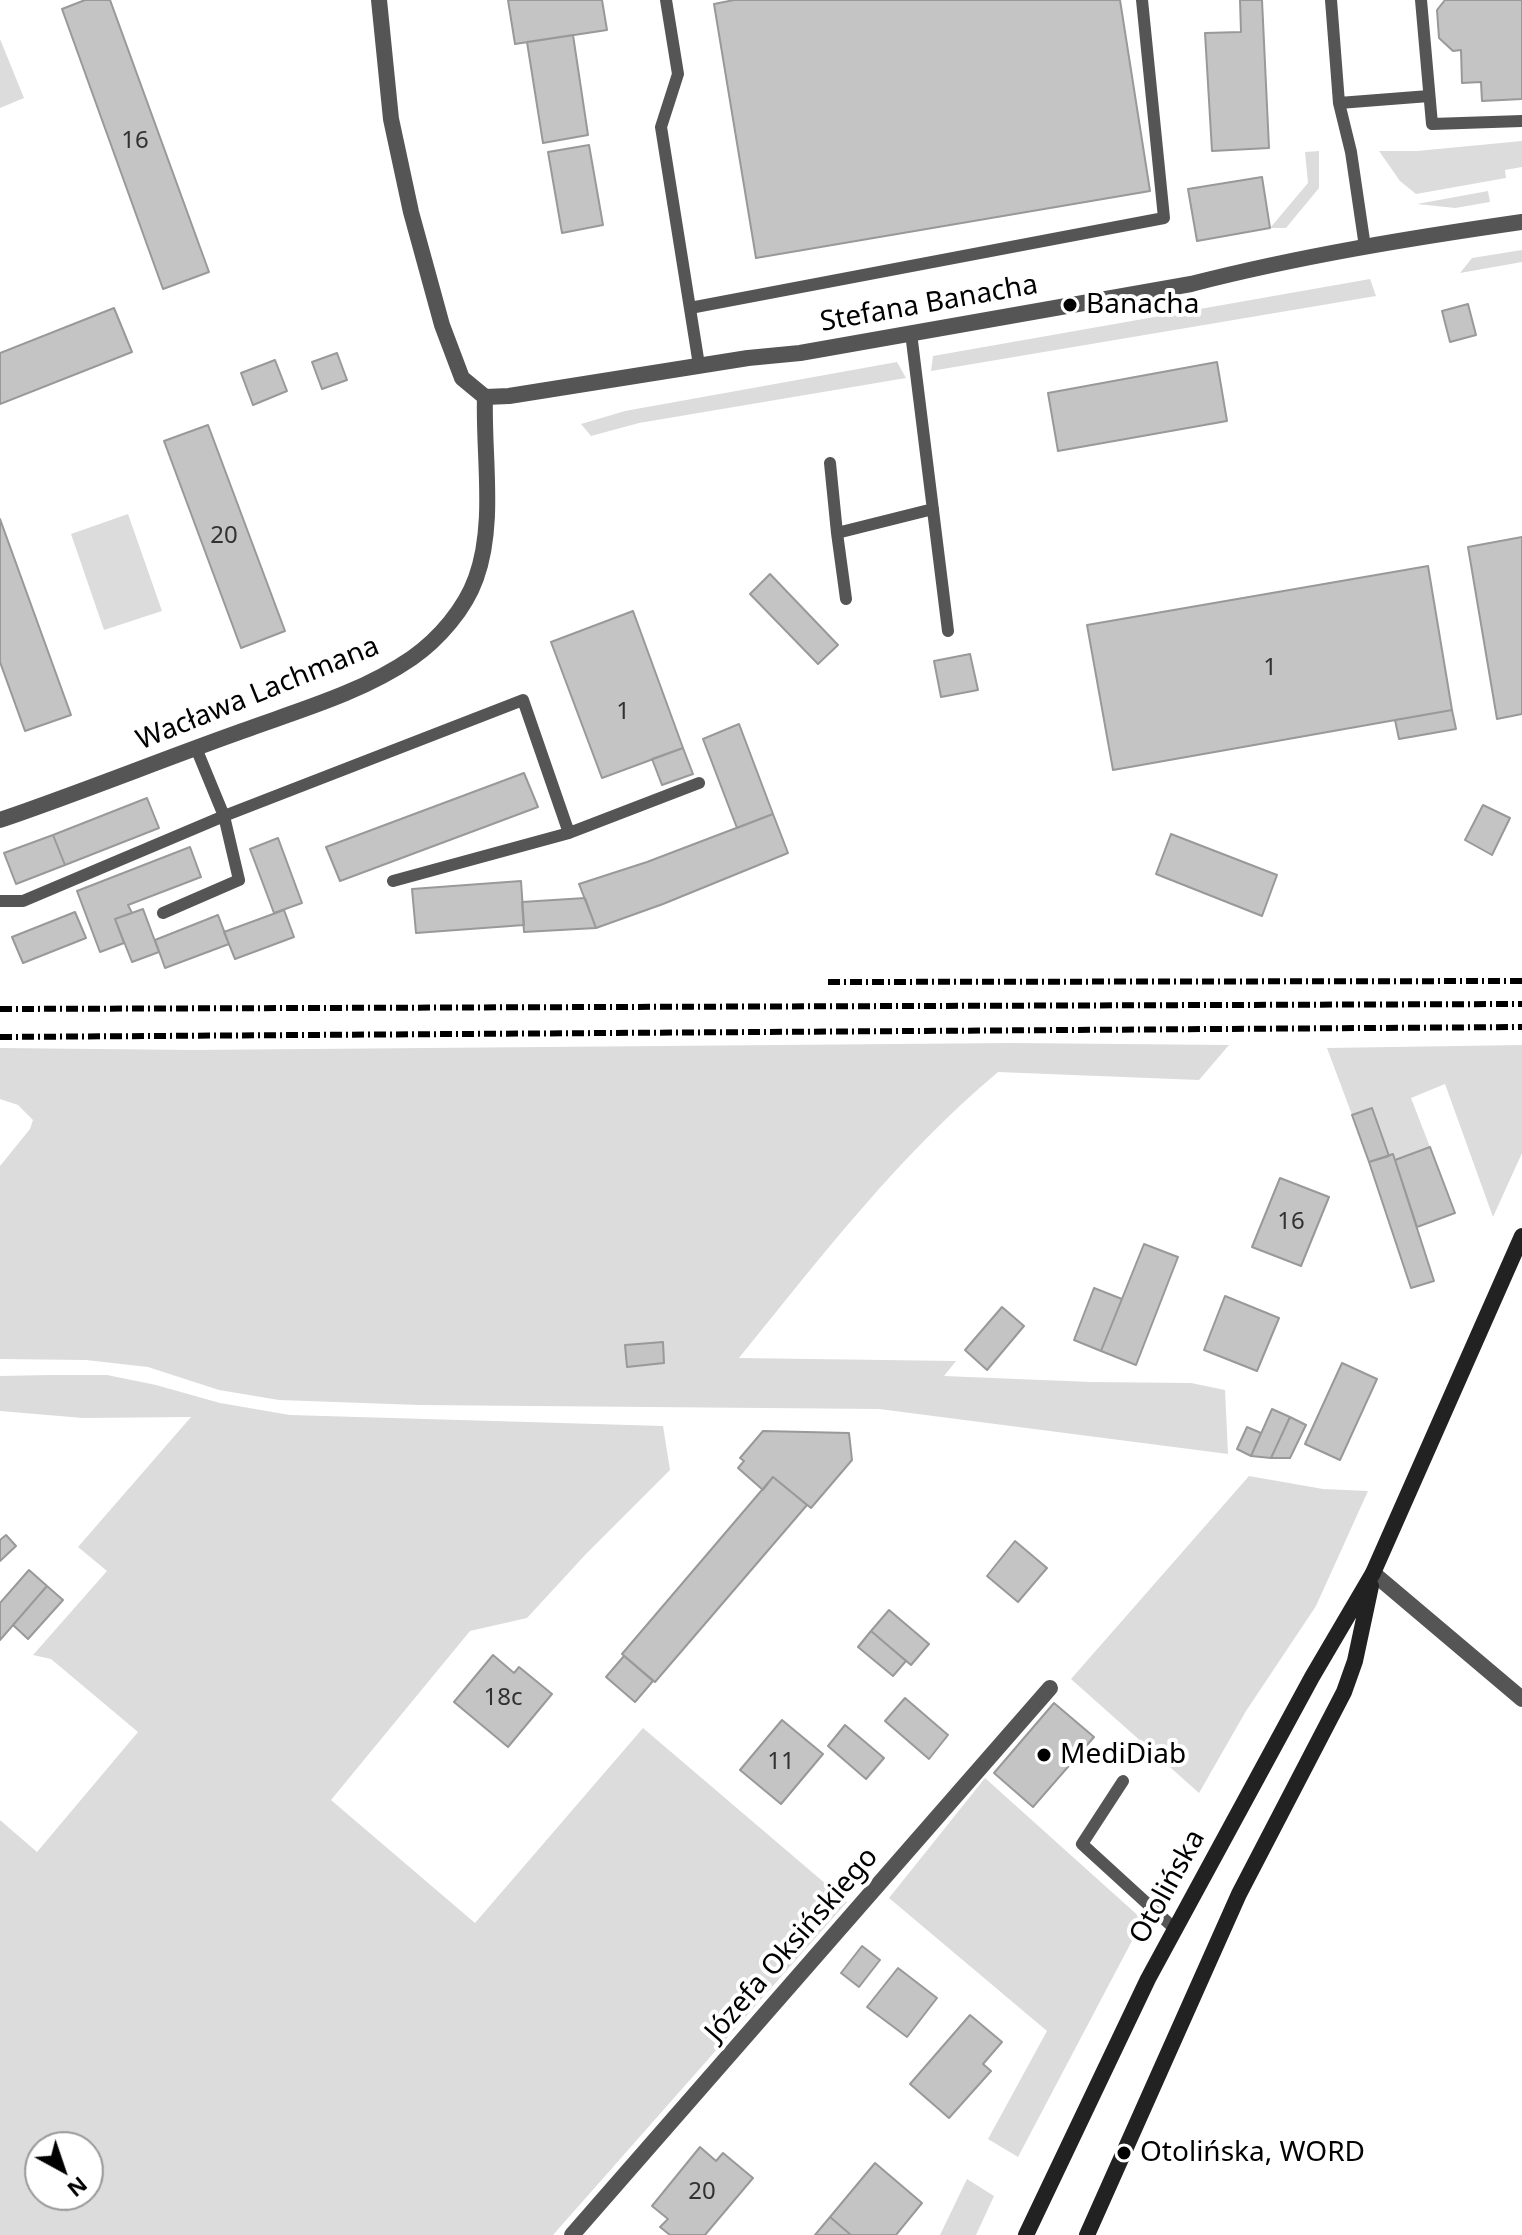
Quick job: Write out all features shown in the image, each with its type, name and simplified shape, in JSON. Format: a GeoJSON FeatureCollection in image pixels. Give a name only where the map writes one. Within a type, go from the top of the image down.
{"type":"FeatureCollection","features":[{"type":"Feature","properties":{"kind":"main road","name":"Otolińska"},"geometry":{"type":"LineString","coordinates":[[1026,2235],[1122,2031],[1175,1929],[1312,1677],[1373,1573],[1515,1272],[1522,1236]]}},
{"type":"Feature","properties":{"kind":"main road","name":"Otolińska"},"geometry":{"type":"LineString","coordinates":[[1087,2235],[1239,1894],[1344,1692],[1355,1661],[1373,1573]]}},
{"type":"Feature","properties":{"kind":"street"},"geometry":{"type":"LineString","coordinates":[[379,0],[391,119],[411,212],[442,325],[462,378],[485,397]]}},
{"type":"Feature","properties":{"kind":"street","name":"Stefana Banacha"},"geometry":{"type":"LineString","coordinates":[[485,397],[524,394],[699,365],[800,353],[1191,284],[1249,269],[1445,232],[1522,222]]}},
{"type":"Feature","properties":{"kind":"street","name":"Wacława Lachmana"},"geometry":{"type":"LineString","coordinates":[[0,820],[367,682],[419,653],[457,613],[476,579],[485,541],[485,397]]}},
{"type":"Feature","properties":{"kind":"street"},"geometry":{"type":"LineString","coordinates":[[1373,1573],[1522,1699]]}},
{"type":"Feature","properties":{"kind":"street","name":"Józefa Oksińskiego"},"geometry":{"type":"LineString","coordinates":[[572,2235],[1050,1688]]}},
{"type":"Feature","properties":{"kind":"lane"},"geometry":{"type":"LineString","coordinates":[[666,0],[678,74],[661,127],[699,365]]}},
{"type":"Feature","properties":{"kind":"lane"},"geometry":{"type":"LineString","coordinates":[[690,308],[1164,218],[1142,0]]}},
{"type":"Feature","properties":{"kind":"lane"},"geometry":{"type":"LineString","coordinates":[[1331,0],[1339,103],[1351,152],[1365,247]]}},
{"type":"Feature","properties":{"kind":"lane"},"geometry":{"type":"LineString","coordinates":[[1421,0],[1432,124],[1522,121]]}},
{"type":"Feature","properties":{"kind":"lane"},"geometry":{"type":"LineString","coordinates":[[1339,103],[1429,96]]}},
{"type":"Feature","properties":{"kind":"lane"},"geometry":{"type":"LineString","coordinates":[[911,333],[948,631]]}},
{"type":"Feature","properties":{"kind":"lane"},"geometry":{"type":"LineString","coordinates":[[830,463],[846,599]]}},
{"type":"Feature","properties":{"kind":"lane"},"geometry":{"type":"LineString","coordinates":[[837,533],[933,509]]}},
{"type":"Feature","properties":{"kind":"lane"},"geometry":{"type":"LineString","coordinates":[[0,901],[23,901],[224,816],[523,700],[569,833]]}},
{"type":"Feature","properties":{"kind":"lane"},"geometry":{"type":"LineString","coordinates":[[163,913],[239,880],[224,816],[196,748]]}},
{"type":"Feature","properties":{"kind":"lane"},"geometry":{"type":"LineString","coordinates":[[393,881],[569,833],[699,783]]}},
{"type":"Feature","properties":{"kind":"lane"},"geometry":{"type":"LineString","coordinates":[[1123,1781],[1082,1844],[1175,1929]]}},
{"type":"Feature","properties":{"kind":"shaded area"},"geometry":{"type":"Polygon","coordinates":[[[0,39],[24,98],[0,108],[0,39]]]}},
{"type":"Feature","properties":{"kind":"shaded area"},"geometry":{"type":"Polygon","coordinates":[[[1522,141],[1522,167],[1505,170],[1506,178],[1416,194],[1400,181],[1379,151],[1417,151],[1522,141]]]}},
{"type":"Feature","properties":{"kind":"shaded area"},"geometry":{"type":"Polygon","coordinates":[[[1319,151],[1319,188],[1286,228],[1270,228],[1308,183],[1305,152],[1319,151]]]}},
{"type":"Feature","properties":{"kind":"shaded area"},"geometry":{"type":"Polygon","coordinates":[[[1488,191],[1490,202],[1455,208],[1417,204],[1488,191]]]}},
{"type":"Feature","properties":{"kind":"shaded area"},"geometry":{"type":"Polygon","coordinates":[[[1522,250],[1522,262],[1460,273],[1472,258],[1522,250]]]}},
{"type":"Feature","properties":{"kind":"shaded area"},"geometry":{"type":"Polygon","coordinates":[[[1370,279],[1376,296],[931,371],[933,356],[1370,279]]]}},
{"type":"Feature","properties":{"kind":"shaded area"},"geometry":{"type":"Polygon","coordinates":[[[897,362],[906,378],[639,423],[591,436],[581,424],[625,411],[897,362]]]}},
{"type":"Feature","properties":{"kind":"shaded area"},"geometry":{"type":"Polygon","coordinates":[[[128,514],[162,611],[104,630],[71,534],[128,514]]]}},
{"type":"Feature","properties":{"kind":"shaded area"},"geometry":{"type":"Polygon","coordinates":[[[1012,1043],[1229,1045],[1199,1080],[998,1072],[894,1173],[739,1358],[956,1361],[944,1376],[1191,1383],[1225,1390],[1228,1454],[879,1409],[419,1405],[279,1400],[219,1390],[148,1367],[86,1360],[0,1359],[0,1166],[30,1129],[33,1120],[18,1105],[0,1099],[0,1048],[193,1050],[1012,1043]]]}},
{"type":"Feature","properties":{"kind":"shaded area"},"geometry":{"type":"Polygon","coordinates":[[[1522,1045],[1522,1153],[1493,1217],[1445,1084],[1411,1098],[1430,1147],[1395,1160],[1393,1154],[1389,1156],[1372,1109],[1352,1115],[1327,1048],[1522,1045]]]}},
{"type":"Feature","properties":{"kind":"shaded area"},"geometry":{"type":"Polygon","coordinates":[[[107,1375],[220,1403],[290,1415],[663,1426],[670,1470],[527,1618],[470,1631],[331,1800],[475,1923],[643,1728],[847,1902],[553,2235],[0,2235],[0,1820],[37,1852],[138,1732],[51,1659],[33,1655],[107,1571],[78,1547],[191,1417],[83,1418],[0,1411],[0,1376],[107,1375]]]}},
{"type":"Feature","properties":{"kind":"shaded area"},"geometry":{"type":"Polygon","coordinates":[[[1249,1476],[1323,1489],[1368,1491],[1316,1606],[1246,1711],[1199,1793],[1071,1679],[1249,1476]]]}},
{"type":"Feature","properties":{"kind":"shaded area"},"geometry":{"type":"Polygon","coordinates":[[[985,1778],[1143,1920],[1018,2157],[988,2139],[1047,2031],[889,1898],[985,1778]]]}},
{"type":"Feature","properties":{"kind":"shaded area"},"geometry":{"type":"Polygon","coordinates":[[[967,2179],[994,2196],[976,2235],[940,2235],[967,2179]]]}},
{"type":"Feature","properties":{"kind":"building"},"geometry":{"type":"Polygon","coordinates":[[[85,0],[110,0],[209,272],[163,289],[62,9],[85,0]]]}},
{"type":"Feature","properties":{"kind":"building"},"geometry":{"type":"Polygon","coordinates":[[[508,0],[602,0],[607,30],[515,44],[508,0]]]}},
{"type":"Feature","properties":{"kind":"building"},"geometry":{"type":"Polygon","coordinates":[[[734,0],[1120,0],[1150,191],[756,258],[714,4],[734,0]]]}},
{"type":"Feature","properties":{"kind":"building"},"geometry":{"type":"Polygon","coordinates":[[[1240,0],[1262,0],[1269,148],[1212,151],[1205,33],[1241,32],[1240,0]]]}},
{"type":"Feature","properties":{"kind":"building"},"geometry":{"type":"Polygon","coordinates":[[[1445,0],[1522,0],[1522,99],[1482,101],[1481,82],[1462,83],[1461,50],[1453,51],[1439,38],[1437,10],[1445,0]]]}},
{"type":"Feature","properties":{"kind":"building"},"geometry":{"type":"Polygon","coordinates":[[[573,35],[588,135],[543,143],[527,42],[573,35]]]}},
{"type":"Feature","properties":{"kind":"building"},"geometry":{"type":"Polygon","coordinates":[[[589,145],[603,225],[562,233],[548,152],[589,145]]]}},
{"type":"Feature","properties":{"kind":"building"},"geometry":{"type":"Polygon","coordinates":[[[1262,177],[1270,228],[1197,241],[1188,189],[1262,177]]]}},
{"type":"Feature","properties":{"kind":"building"},"geometry":{"type":"Polygon","coordinates":[[[1468,304],[1476,335],[1450,342],[1442,311],[1468,304]]]}},
{"type":"Feature","properties":{"kind":"building"},"geometry":{"type":"Polygon","coordinates":[[[114,308],[132,352],[0,404],[0,353],[114,308]]]}},
{"type":"Feature","properties":{"kind":"building"},"geometry":{"type":"Polygon","coordinates":[[[337,353],[347,380],[322,389],[312,362],[337,353]]]}},
{"type":"Feature","properties":{"kind":"building"},"geometry":{"type":"Polygon","coordinates":[[[275,360],[287,391],[253,405],[241,373],[275,360]]]}},
{"type":"Feature","properties":{"kind":"building"},"geometry":{"type":"Polygon","coordinates":[[[1217,362],[1227,421],[1058,451],[1048,393],[1217,362]]]}},
{"type":"Feature","properties":{"kind":"building"},"geometry":{"type":"Polygon","coordinates":[[[208,425],[285,631],[241,648],[164,441],[208,425]]]}},
{"type":"Feature","properties":{"kind":"building"},"geometry":{"type":"Polygon","coordinates":[[[0,519],[71,715],[25,731],[0,662],[0,519]]]}},
{"type":"Feature","properties":{"kind":"building"},"geometry":{"type":"Polygon","coordinates":[[[1522,537],[1522,714],[1497,719],[1468,547],[1522,537]]]}},
{"type":"Feature","properties":{"kind":"building"},"geometry":{"type":"Polygon","coordinates":[[[1428,566],[1452,710],[1113,770],[1087,625],[1428,566]]]}},
{"type":"Feature","properties":{"kind":"building"},"geometry":{"type":"Polygon","coordinates":[[[770,574],[838,645],[818,664],[750,594],[770,574]]]}},
{"type":"Feature","properties":{"kind":"building"},"geometry":{"type":"Polygon","coordinates":[[[633,611],[683,748],[602,778],[551,642],[633,611]]]}},
{"type":"Feature","properties":{"kind":"building"},"geometry":{"type":"Polygon","coordinates":[[[970,654],[978,690],[941,697],[934,661],[970,654]]]}},
{"type":"Feature","properties":{"kind":"building"},"geometry":{"type":"Polygon","coordinates":[[[1452,710],[1456,729],[1399,739],[1395,720],[1452,710]]]}},
{"type":"Feature","properties":{"kind":"building"},"geometry":{"type":"Polygon","coordinates":[[[739,724],[773,814],[737,828],[703,739],[739,724]]]}},
{"type":"Feature","properties":{"kind":"building"},"geometry":{"type":"Polygon","coordinates":[[[683,748],[693,774],[662,785],[652,759],[683,748]]]}},
{"type":"Feature","properties":{"kind":"building"},"geometry":{"type":"Polygon","coordinates":[[[524,773],[538,807],[340,881],[326,847],[524,773]]]}},
{"type":"Feature","properties":{"kind":"building"},"geometry":{"type":"Polygon","coordinates":[[[147,798],[159,828],[65,865],[53,835],[147,798]]]}},
{"type":"Feature","properties":{"kind":"building"},"geometry":{"type":"Polygon","coordinates":[[[1483,805],[1510,818],[1492,855],[1465,840],[1483,805]]]}},
{"type":"Feature","properties":{"kind":"building"},"geometry":{"type":"Polygon","coordinates":[[[773,814],[788,853],[596,928],[579,884],[773,814]]]}},
{"type":"Feature","properties":{"kind":"building"},"geometry":{"type":"Polygon","coordinates":[[[1171,834],[1277,875],[1262,916],[1156,874],[1171,834]]]}},
{"type":"Feature","properties":{"kind":"building"},"geometry":{"type":"Polygon","coordinates":[[[53,835],[65,865],[16,884],[4,853],[53,835]]]}},
{"type":"Feature","properties":{"kind":"building"},"geometry":{"type":"Polygon","coordinates":[[[278,838],[302,903],[274,913],[250,849],[278,838]]]}},
{"type":"Feature","properties":{"kind":"building"},"geometry":{"type":"Polygon","coordinates":[[[190,847],[201,877],[128,905],[132,913],[115,919],[124,943],[100,952],[77,891],[190,847]]]}},
{"type":"Feature","properties":{"kind":"building"},"geometry":{"type":"Polygon","coordinates":[[[521,881],[524,925],[416,933],[412,889],[521,881]]]}},
{"type":"Feature","properties":{"kind":"building"},"geometry":{"type":"Polygon","coordinates":[[[585,898],[596,928],[524,932],[522,902],[585,898]]]}},
{"type":"Feature","properties":{"kind":"building"},"geometry":{"type":"Polygon","coordinates":[[[143,909],[159,952],[132,962],[115,919],[143,909]]]}},
{"type":"Feature","properties":{"kind":"building"},"geometry":{"type":"Polygon","coordinates":[[[284,910],[294,937],[235,959],[224,932],[284,910]]]}},
{"type":"Feature","properties":{"kind":"building"},"geometry":{"type":"Polygon","coordinates":[[[75,912],[86,938],[23,963],[12,937],[75,912]]]}},
{"type":"Feature","properties":{"kind":"building"},"geometry":{"type":"Polygon","coordinates":[[[218,915],[229,944],[165,968],[155,940],[218,915]]]}},
{"type":"Feature","properties":{"kind":"building"},"geometry":{"type":"Polygon","coordinates":[[[1372,1108],[1389,1156],[1369,1162],[1352,1115],[1372,1108]]]}},
{"type":"Feature","properties":{"kind":"building"},"geometry":{"type":"Polygon","coordinates":[[[1430,1147],[1455,1213],[1417,1227],[1395,1160],[1430,1147]]]}},
{"type":"Feature","properties":{"kind":"building"},"geometry":{"type":"Polygon","coordinates":[[[1393,1154],[1434,1281],[1411,1288],[1369,1162],[1393,1154]]]}},
{"type":"Feature","properties":{"kind":"building"},"geometry":{"type":"Polygon","coordinates":[[[1280,1178],[1329,1197],[1301,1266],[1252,1247],[1280,1178]]]}},
{"type":"Feature","properties":{"kind":"building"},"geometry":{"type":"Polygon","coordinates":[[[1144,1244],[1178,1257],[1136,1365],[1101,1351],[1144,1244]]]}},
{"type":"Feature","properties":{"kind":"building"},"geometry":{"type":"Polygon","coordinates":[[[1094,1288],[1122,1299],[1101,1351],[1074,1340],[1094,1288]]]}},
{"type":"Feature","properties":{"kind":"building"},"geometry":{"type":"Polygon","coordinates":[[[1225,1296],[1279,1318],[1257,1371],[1204,1350],[1225,1296]]]}},
{"type":"Feature","properties":{"kind":"building"},"geometry":{"type":"Polygon","coordinates":[[[1002,1307],[1024,1326],[987,1370],[965,1350],[1002,1307]]]}},
{"type":"Feature","properties":{"kind":"building"},"geometry":{"type":"Polygon","coordinates":[[[663,1342],[664,1363],[627,1367],[625,1345],[663,1342]]]}},
{"type":"Feature","properties":{"kind":"building"},"geometry":{"type":"Polygon","coordinates":[[[1342,1363],[1377,1379],[1340,1460],[1305,1444],[1342,1363]]]}},
{"type":"Feature","properties":{"kind":"building"},"geometry":{"type":"Polygon","coordinates":[[[1272,1409],[1290,1417],[1271,1458],[1251,1456],[1272,1409]]]}},
{"type":"Feature","properties":{"kind":"building"},"geometry":{"type":"Polygon","coordinates":[[[1290,1417],[1306,1425],[1290,1458],[1271,1458],[1290,1417]]]}},
{"type":"Feature","properties":{"kind":"building"},"geometry":{"type":"Polygon","coordinates":[[[1247,1427],[1261,1433],[1251,1456],[1237,1449],[1247,1427]]]}},
{"type":"Feature","properties":{"kind":"building"},"geometry":{"type":"Polygon","coordinates":[[[763,1431],[849,1433],[852,1460],[811,1508],[773,1477],[763,1490],[738,1468],[744,1461],[740,1458],[763,1431]]]}},
{"type":"Feature","properties":{"kind":"building"},"geometry":{"type":"Polygon","coordinates":[[[773,1477],[807,1505],[655,1682],[622,1654],[773,1477]]]}},
{"type":"Feature","properties":{"kind":"building"},"geometry":{"type":"Polygon","coordinates":[[[6,1535],[16,1546],[0,1561],[0,1540],[6,1535]]]}},
{"type":"Feature","properties":{"kind":"building"},"geometry":{"type":"Polygon","coordinates":[[[1015,1541],[1047,1568],[1018,1602],[987,1576],[1015,1541]]]}},
{"type":"Feature","properties":{"kind":"building"},"geometry":{"type":"Polygon","coordinates":[[[29,1570],[47,1586],[0,1640],[0,1603],[29,1570]]]}},
{"type":"Feature","properties":{"kind":"building"},"geometry":{"type":"Polygon","coordinates":[[[47,1586],[63,1600],[28,1639],[13,1625],[47,1586]]]}},
{"type":"Feature","properties":{"kind":"building"},"geometry":{"type":"Polygon","coordinates":[[[889,1610],[929,1644],[911,1665],[871,1631],[889,1610]]]}},
{"type":"Feature","properties":{"kind":"building"},"geometry":{"type":"Polygon","coordinates":[[[871,1631],[906,1661],[893,1676],[858,1647],[871,1631]]]}},
{"type":"Feature","properties":{"kind":"building"},"geometry":{"type":"Polygon","coordinates":[[[493,1655],[514,1673],[519,1667],[552,1694],[508,1747],[454,1702],[493,1655]]]}},
{"type":"Feature","properties":{"kind":"building"},"geometry":{"type":"Polygon","coordinates":[[[624,1656],[653,1681],[635,1702],[606,1677],[624,1656]]]}},
{"type":"Feature","properties":{"kind":"building"},"geometry":{"type":"Polygon","coordinates":[[[905,1698],[948,1735],[929,1759],[885,1721],[905,1698]]]}},
{"type":"Feature","properties":{"kind":"building","name":"MediDiab"},"geometry":{"type":"Polygon","coordinates":[[[1054,1703],[1094,1737],[1033,1807],[994,1773],[1054,1703]]]}},
{"type":"Feature","properties":{"kind":"building"},"geometry":{"type":"Polygon","coordinates":[[[782,1720],[823,1754],[781,1804],[740,1770],[782,1720]]]}},
{"type":"Feature","properties":{"kind":"building"},"geometry":{"type":"Polygon","coordinates":[[[845,1725],[884,1758],[866,1779],[828,1746],[845,1725]]]}},
{"type":"Feature","properties":{"kind":"building"},"geometry":{"type":"Polygon","coordinates":[[[862,1946],[880,1960],[859,1987],[841,1973],[862,1946]]]}},
{"type":"Feature","properties":{"kind":"building"},"geometry":{"type":"Polygon","coordinates":[[[898,1968],[937,1998],[907,2037],[867,2007],[898,1968]]]}},
{"type":"Feature","properties":{"kind":"building"},"geometry":{"type":"Polygon","coordinates":[[[970,2015],[1002,2042],[983,2064],[991,2071],[949,2118],[910,2084],[970,2015]]]}},
{"type":"Feature","properties":{"kind":"building"},"geometry":{"type":"Polygon","coordinates":[[[700,2147],[716,2161],[723,2153],[753,2178],[705,2235],[670,2235],[660,2227],[668,2219],[652,2206],[700,2147]]]}},
{"type":"Feature","properties":{"kind":"building"},"geometry":{"type":"Polygon","coordinates":[[[875,2163],[922,2203],[896,2235],[851,2235],[830,2217],[875,2163]]]}},
{"type":"Feature","properties":{"kind":"building"},"geometry":{"type":"Polygon","coordinates":[[[830,2217],[851,2235],[815,2235],[830,2217]]]}},
{"type":"Feature","properties":{"kind":"railway"},"geometry":{"type":"LineString","coordinates":[[828,982],[1522,981]]}},
{"type":"Feature","properties":{"kind":"railway"},"geometry":{"type":"LineString","coordinates":[[0,1009],[1522,1004]]}},
{"type":"Feature","properties":{"kind":"railway"},"geometry":{"type":"LineString","coordinates":[[0,1037],[1522,1027]]}},
{"type":"Feature","properties":{"kind":"place","name":"Banacha"},"geometry":{"type":"Point","coordinates":[1070,305]}},
{"type":"Feature","properties":{"kind":"place","name":"MediDiab"},"geometry":{"type":"Point","coordinates":[1044,1755]}},
{"type":"Feature","properties":{"kind":"place","name":"Otolińska, WORD"},"geometry":{"type":"Point","coordinates":[1124,2153]}}]}
